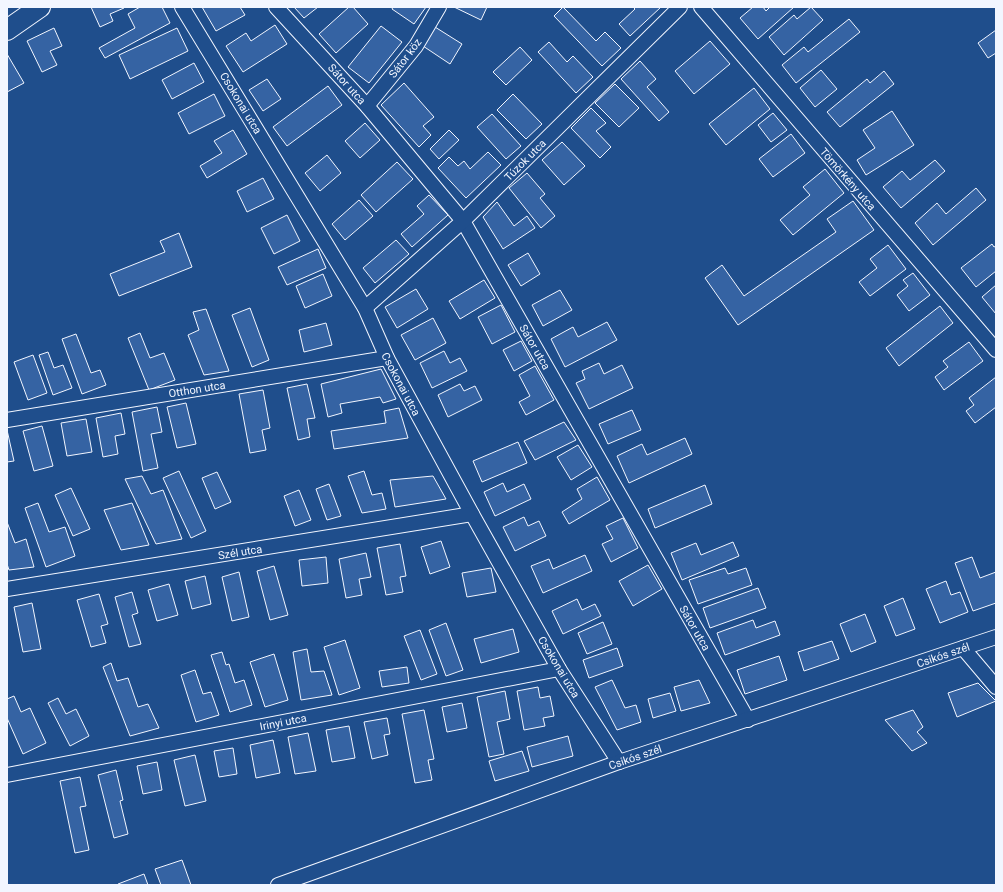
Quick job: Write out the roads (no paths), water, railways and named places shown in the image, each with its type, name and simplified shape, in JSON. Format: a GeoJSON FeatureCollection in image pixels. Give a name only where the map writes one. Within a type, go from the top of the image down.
{"type":"FeatureCollection","features":[{"type":"Feature","properties":{"kind":"main road"},"geometry":{"type":"LineString","coordinates":[[7,30],[40,7]]}},
{"type":"Feature","properties":{"kind":"street","name":"Csokonai utca"},"geometry":{"type":"LineString","coordinates":[[182,7],[365,308],[387,358],[472,514],[559,669],[618,762]]}},
{"type":"Feature","properties":{"kind":"street","name":"Sátor utca"},"geometry":{"type":"LineString","coordinates":[[276,7],[367,106],[462,221],[748,720]]}},
{"type":"Feature","properties":{"kind":"street","name":"Sátor köz"},"geometry":{"type":"LineString","coordinates":[[367,106],[416,46],[439,7]]}},
{"type":"Feature","properties":{"kind":"street","name":"Túzok utca"},"geometry":{"type":"LineString","coordinates":[[365,308],[462,221],[680,7]]}},
{"type":"Feature","properties":{"kind":"street","name":"Tömörkény utca"},"geometry":{"type":"LineString","coordinates":[[701,7],[996,350]]}},
{"type":"Feature","properties":{"kind":"street","name":"Otthon utca"},"geometry":{"type":"LineString","coordinates":[[7,420],[387,358]]}},
{"type":"Feature","properties":{"kind":"street","name":"Szél utca"},"geometry":{"type":"LineString","coordinates":[[7,589],[472,514]]}},
{"type":"Feature","properties":{"kind":"street","name":"Csikós szél"},"geometry":{"type":"LineString","coordinates":[[278,885],[618,762],[996,637]]}},
{"type":"Feature","properties":{"kind":"street"},"geometry":{"type":"LineString","coordinates":[[963,648],[996,687]]}},
{"type":"Feature","properties":{"kind":"street","name":"Irinyi utca"},"geometry":{"type":"LineString","coordinates":[[7,775],[559,669]]}}]}
